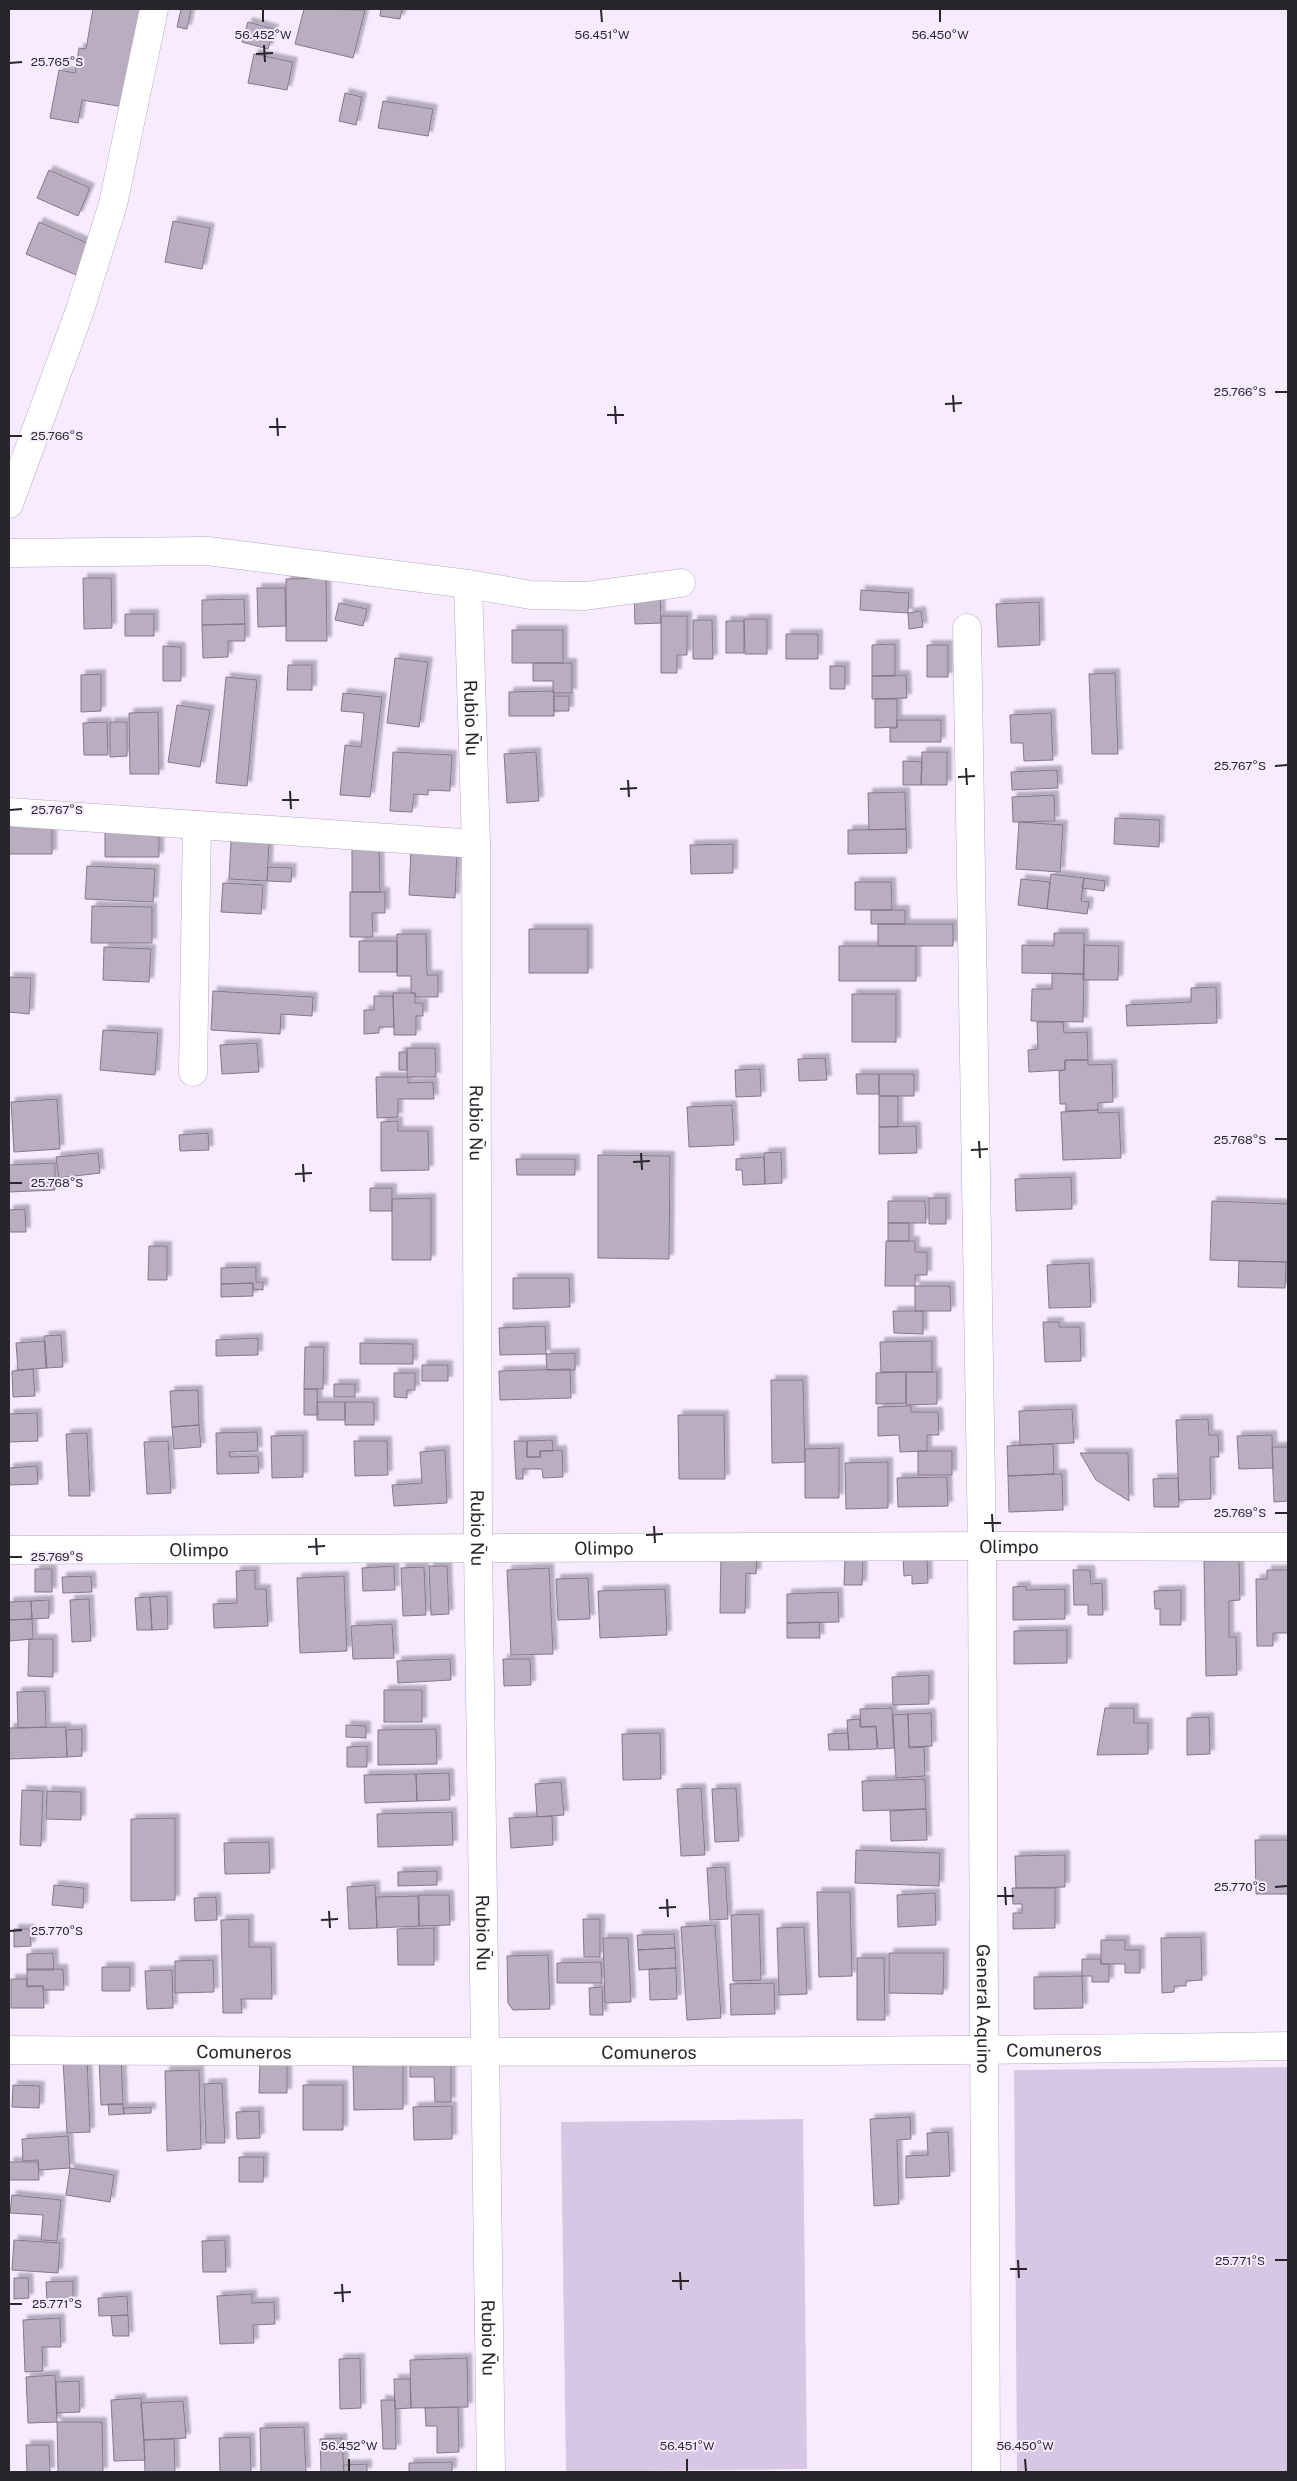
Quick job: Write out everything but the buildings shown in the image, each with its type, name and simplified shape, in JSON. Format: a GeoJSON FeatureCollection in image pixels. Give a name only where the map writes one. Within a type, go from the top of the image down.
{"type":"FeatureCollection","features":[{"type":"Feature","properties":{"kind":"street"},"geometry":{"type":"LineString","coordinates":[[9,504],[80,310],[113,204],[154,9]]}},
{"type":"Feature","properties":{"kind":"street"},"geometry":{"type":"LineString","coordinates":[[9,553],[208,551],[468,584],[531,596],[585,596],[681,583]]}},
{"type":"Feature","properties":{"kind":"street","name":"Rubio Ñu"},"geometry":{"type":"LineString","coordinates":[[468,584],[476,844],[478,1547],[491,2472]]}},
{"type":"Feature","properties":{"kind":"street","name":"General Aquino"},"geometry":{"type":"LineString","coordinates":[[967,628],[982,1546],[986,2472]]}},
{"type":"Feature","properties":{"kind":"street"},"geometry":{"type":"LineString","coordinates":[[9,812],[476,844]]}},
{"type":"Feature","properties":{"kind":"street"},"geometry":{"type":"LineString","coordinates":[[192,1072],[197,825]]}},
{"type":"Feature","properties":{"kind":"street","name":"Olimpo"},"geometry":{"type":"LineString","coordinates":[[9,1550],[478,1547],[1288,1547]]}},
{"type":"Feature","properties":{"kind":"street","name":"Comuneros"},"geometry":{"type":"LineString","coordinates":[[9,2050],[486,2053],[983,2051],[1288,2046]]}},
{"type":"Feature","properties":{"kind":"shaded area"},"geometry":{"type":"Polygon","coordinates":[[[1288,2067],[1288,2472],[1017,2472],[1014,2070],[1288,2067]]]}},
{"type":"Feature","properties":{"kind":"shaded area"},"geometry":{"type":"Polygon","coordinates":[[[803,2119],[807,2469],[566,2472],[561,2122],[803,2119]]]}}]}
